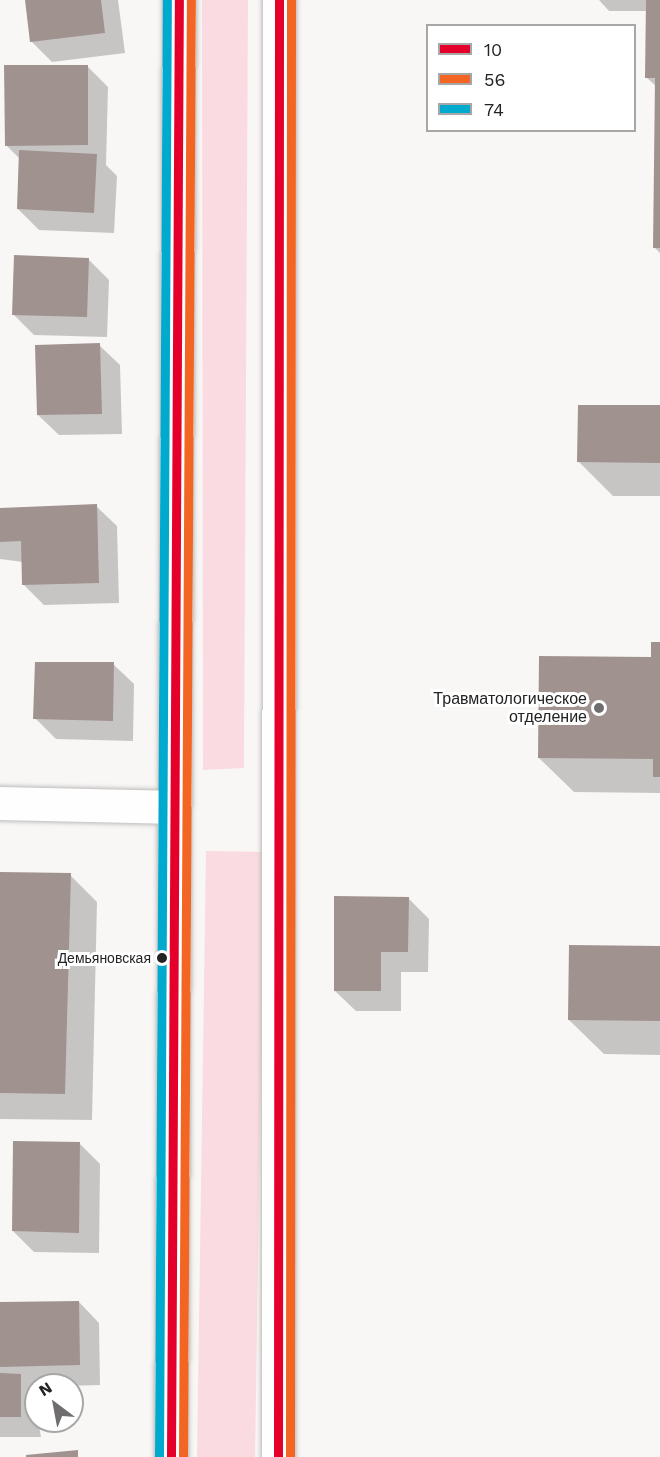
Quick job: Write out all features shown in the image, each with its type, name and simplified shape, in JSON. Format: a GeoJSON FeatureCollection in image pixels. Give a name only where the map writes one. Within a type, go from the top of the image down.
{"type":"FeatureCollection","features":[{"type":"Feature","properties":{"kind":"street"},"geometry":{"type":"LineString","coordinates":[[171,1457],[179,0]]}},
{"type":"Feature","properties":{"kind":"street"},"geometry":{"type":"LineString","coordinates":[[278,1457],[279,0]]}},
{"type":"Feature","properties":{"kind":"street"},"geometry":{"type":"LineString","coordinates":[[0,803],[173,807]]}},
{"type":"Feature","properties":{"kind":"shaded area"},"geometry":{"type":"Polygon","coordinates":[[[202,0],[248,0],[244,768],[203,770],[202,0]]]}},
{"type":"Feature","properties":{"kind":"shaded area"},"geometry":{"type":"Polygon","coordinates":[[[206,851],[264,852],[255,1457],[197,1457],[206,851]]]}},
{"type":"Feature","properties":{"kind":"building"},"geometry":{"type":"Polygon","coordinates":[[[25,0],[101,0],[105,33],[30,42],[25,0]]]}},
{"type":"Feature","properties":{"kind":"building"},"geometry":{"type":"Polygon","coordinates":[[[646,0],[660,0],[660,248],[653,248],[655,78],[645,78],[646,0]]]}},
{"type":"Feature","properties":{"kind":"building"},"geometry":{"type":"Polygon","coordinates":[[[4,65],[88,65],[88,145],[5,146],[4,65]]]}},
{"type":"Feature","properties":{"kind":"building"},"geometry":{"type":"Polygon","coordinates":[[[19,150],[97,154],[94,213],[17,209],[19,150]]]}},
{"type":"Feature","properties":{"kind":"building"},"geometry":{"type":"Polygon","coordinates":[[[14,255],[89,258],[87,317],[12,315],[14,255]]]}},
{"type":"Feature","properties":{"kind":"building"},"geometry":{"type":"Polygon","coordinates":[[[100,343],[102,414],[37,415],[35,345],[100,343]]]}},
{"type":"Feature","properties":{"kind":"building"},"geometry":{"type":"Polygon","coordinates":[[[578,405],[660,405],[660,463],[577,462],[578,405]]]}},
{"type":"Feature","properties":{"kind":"building"},"geometry":{"type":"Polygon","coordinates":[[[97,504],[99,583],[22,585],[21,541],[0,542],[0,508],[97,504]]]}},
{"type":"Feature","properties":{"kind":"building","name":"Травматологическое отделение"},"geometry":{"type":"Polygon","coordinates":[[[651,642],[660,642],[660,777],[653,777],[653,759],[538,758],[539,656],[651,657],[651,642]]]}},
{"type":"Feature","properties":{"kind":"building"},"geometry":{"type":"Polygon","coordinates":[[[35,662],[114,662],[113,721],[33,719],[35,662]]]}},
{"type":"Feature","properties":{"kind":"building"},"geometry":{"type":"Polygon","coordinates":[[[0,872],[71,873],[65,1094],[0,1093],[0,872]]]}},
{"type":"Feature","properties":{"kind":"building"},"geometry":{"type":"Polygon","coordinates":[[[334,896],[409,897],[408,952],[381,952],[381,991],[334,991],[334,896]]]}},
{"type":"Feature","properties":{"kind":"building"},"geometry":{"type":"Polygon","coordinates":[[[569,945],[660,946],[660,1021],[568,1020],[569,945]]]}},
{"type":"Feature","properties":{"kind":"building"},"geometry":{"type":"Polygon","coordinates":[[[13,1141],[80,1142],[79,1233],[12,1231],[13,1141]]]}},
{"type":"Feature","properties":{"kind":"building"},"geometry":{"type":"Polygon","coordinates":[[[79,1301],[80,1365],[0,1367],[0,1302],[79,1301]]]}},
{"type":"Feature","properties":{"kind":"building"},"geometry":{"type":"Polygon","coordinates":[[[0,1373],[21,1374],[21,1417],[0,1417],[0,1373]]]}},
{"type":"Feature","properties":{"kind":"building"},"geometry":{"type":"Polygon","coordinates":[[[78,1450],[78,1457],[26,1457],[26,1455],[78,1450]]]}},
{"type":"Feature","properties":{"kind":"transit line","name":"74"},"geometry":{"type":"LineString","coordinates":[[159,1457],[167,0]]}},
{"type":"Feature","properties":{"kind":"transit line","name":"10"},"geometry":{"type":"LineString","coordinates":[[171,1457],[179,0]]}},
{"type":"Feature","properties":{"kind":"transit line","name":"56"},"geometry":{"type":"LineString","coordinates":[[183,1457],[191,0]]}},
{"type":"Feature","properties":{"kind":"transit line","name":"10"},"geometry":{"type":"LineString","coordinates":[[278,1457],[279,0]]}},
{"type":"Feature","properties":{"kind":"transit line","name":"56"},"geometry":{"type":"LineString","coordinates":[[290,1457],[291,0]]}},
{"type":"Feature","properties":{"kind":"place","name":"Травматологическое отделение"},"geometry":{"type":"Point","coordinates":[599,708]}},
{"type":"Feature","properties":{"kind":"place","name":"Демьяновская"},"geometry":{"type":"Point","coordinates":[162,958]}}]}
